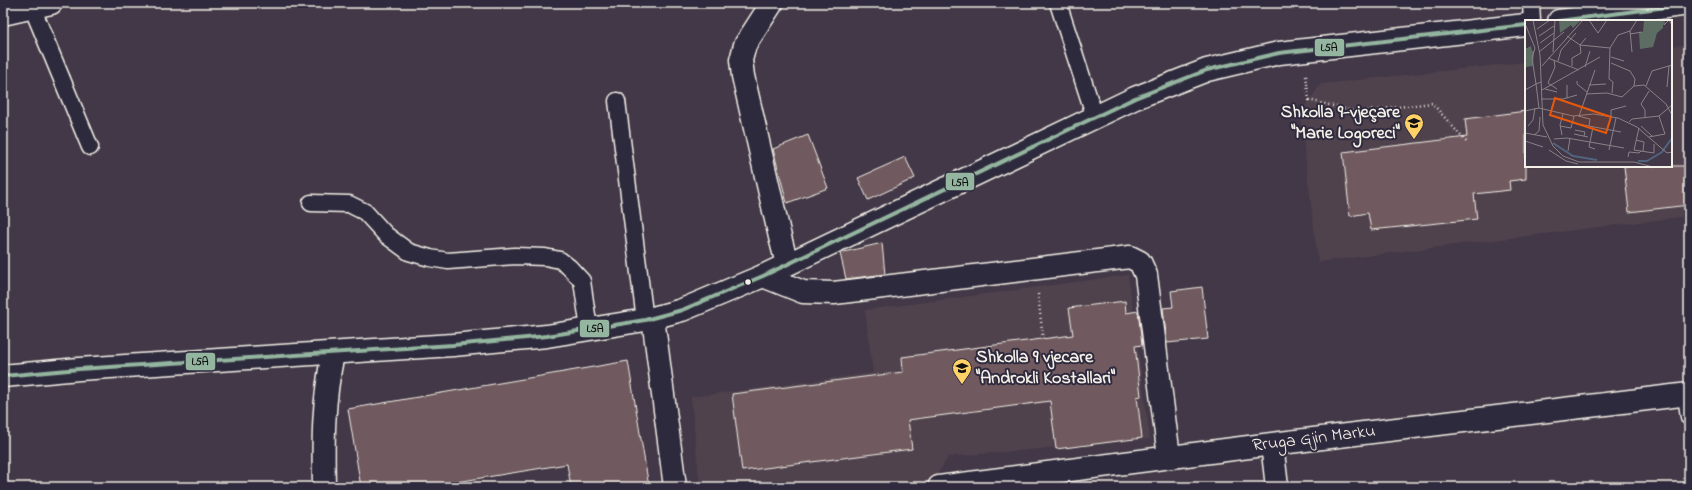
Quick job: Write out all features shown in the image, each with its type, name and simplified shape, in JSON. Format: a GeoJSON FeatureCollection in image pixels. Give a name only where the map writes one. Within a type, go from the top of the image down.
{"type":"FeatureCollection","features":[{"type":"Feature","properties":{"kind":"street"},"geometry":{"type":"LineString","coordinates":[[772,3],[745,45],[741,60],[743,76],[787,264]]}},
{"type":"Feature","properties":{"kind":"street"},"geometry":{"type":"LineString","coordinates":[[1566,20],[1680,4]]}},
{"type":"Feature","properties":{"kind":"street"},"geometry":{"type":"LineString","coordinates":[[3,14],[42,5]]}},
{"type":"Feature","properties":{"kind":"street"},"geometry":{"type":"LineString","coordinates":[[3,376],[80,369],[333,354],[492,342],[547,336],[649,319],[682,310],[763,276],[1135,98],[1207,70],[1250,59],[1287,52],[1525,25]]}},
{"type":"Feature","properties":{"kind":"street"},"geometry":{"type":"LineString","coordinates":[[763,276],[803,292],[834,293],[1115,257],[1130,257],[1140,262],[1146,275],[1169,457]]}},
{"type":"Feature","properties":{"kind":"street"},"geometry":{"type":"LineString","coordinates":[[649,319],[675,487]]}},
{"type":"Feature","properties":{"kind":"street"},"geometry":{"type":"LineString","coordinates":[[324,487],[323,436],[326,388],[333,354]]}},
{"type":"Feature","properties":{"kind":"street","name":"Rruga Gjin Marku"},"geometry":{"type":"LineString","coordinates":[[939,487],[1272,444],[1687,395]]}},
{"type":"Feature","properties":{"kind":"street"},"geometry":{"type":"LineString","coordinates":[[1272,444],[1277,487]]}},
{"type":"Feature","properties":{"kind":"lane"},"geometry":{"type":"LineString","coordinates":[[1058,3],[1095,117]]}},
{"type":"Feature","properties":{"kind":"lane"},"geometry":{"type":"LineString","coordinates":[[1531,3],[1532,20]]}},
{"type":"Feature","properties":{"kind":"lane"},"geometry":{"type":"LineString","coordinates":[[42,5],[90,147]]}},
{"type":"Feature","properties":{"kind":"lane"},"geometry":{"type":"LineString","coordinates":[[617,101],[649,319]]}},
{"type":"Feature","properties":{"kind":"lane"},"geometry":{"type":"LineString","coordinates":[[311,203],[349,204],[365,212],[386,235],[408,252],[430,258],[448,261],[515,256],[545,257],[560,260],[582,281],[589,329]]}},
{"type":"Feature","properties":{"kind":"lane"},"geometry":{"type":"LineString","coordinates":[[1687,395],[1689,417]]}},
{"type":"Feature","properties":{"kind":"path"},"geometry":{"type":"LineString","coordinates":[[1309,100],[1357,112],[1432,103],[1468,144]]}},
{"type":"Feature","properties":{"kind":"path"},"geometry":{"type":"LineString","coordinates":[[1035,267],[1043,339]]}},
{"type":"Feature","properties":{"kind":"shaded area","name":"Shkolla 9-vjeçare \"Marie Logoreci\""},"geometry":{"type":"Polygon","coordinates":[[[1689,44],[1689,216],[1318,262],[1300,113],[1321,84],[1525,62],[1525,167],[1672,167],[1672,46],[1689,44]]]}},
{"type":"Feature","properties":{"kind":"shaded area","name":"Shkolla 9 vjecare \"Androkli Kostallari\""},"geometry":{"type":"Polygon","coordinates":[[[1128,275],[1150,439],[948,457],[932,483],[897,487],[700,487],[691,397],[873,373],[865,310],[1128,275]]]}},
{"type":"Feature","properties":{"kind":"building"},"geometry":{"type":"Polygon","coordinates":[[[1525,111],[1526,179],[1509,181],[1510,190],[1474,194],[1477,219],[1371,230],[1368,213],[1350,216],[1343,152],[1467,137],[1465,119],[1525,111]]]}},
{"type":"Feature","properties":{"kind":"building"},"geometry":{"type":"Polygon","coordinates":[[[808,135],[828,188],[787,203],[773,149],[808,135]]]}},
{"type":"Feature","properties":{"kind":"building"},"geometry":{"type":"Polygon","coordinates":[[[905,157],[915,178],[868,200],[858,178],[905,157]]]}},
{"type":"Feature","properties":{"kind":"building"},"geometry":{"type":"Polygon","coordinates":[[[1689,166],[1689,205],[1629,212],[1624,167],[1689,166]]]}},
{"type":"Feature","properties":{"kind":"building"},"geometry":{"type":"Polygon","coordinates":[[[882,243],[885,274],[846,279],[840,253],[882,243]]]}},
{"type":"Feature","properties":{"kind":"building"},"geometry":{"type":"Polygon","coordinates":[[[1202,287],[1208,339],[1167,343],[1163,308],[1173,307],[1171,291],[1202,287]]]}},
{"type":"Feature","properties":{"kind":"building"},"geometry":{"type":"Polygon","coordinates":[[[1125,301],[1126,313],[1138,311],[1142,345],[1135,346],[1141,396],[1137,397],[1142,438],[1056,449],[1050,401],[908,420],[912,449],[742,471],[732,394],[903,372],[902,357],[1073,335],[1069,308],[1125,301]]]}},
{"type":"Feature","properties":{"kind":"building"},"geometry":{"type":"Polygon","coordinates":[[[628,361],[649,487],[571,487],[567,464],[444,484],[445,487],[361,487],[348,409],[628,361]]]}},
{"type":"Feature","properties":{"kind":"transit line","name":"L5A"},"geometry":{"type":"LineString","coordinates":[[1567,20],[1689,4]]}},
{"type":"Feature","properties":{"kind":"transit line","name":"L5A"},"geometry":{"type":"LineString","coordinates":[[3,376],[79,369],[453,345],[547,336],[645,320],[682,310],[763,276],[1135,98],[1207,70],[1279,53],[1525,25]]}},
{"type":"Feature","properties":{"kind":"place","name":"Shkolla 9-vjeçare \"Marie Logoreci\""},"geometry":{"type":"Point","coordinates":[1414,140]}},
{"type":"Feature","properties":{"kind":"place","name":"Shkolla 9 vjecare \"Androkli Kostallari\""},"geometry":{"type":"Point","coordinates":[962,385]}}]}
